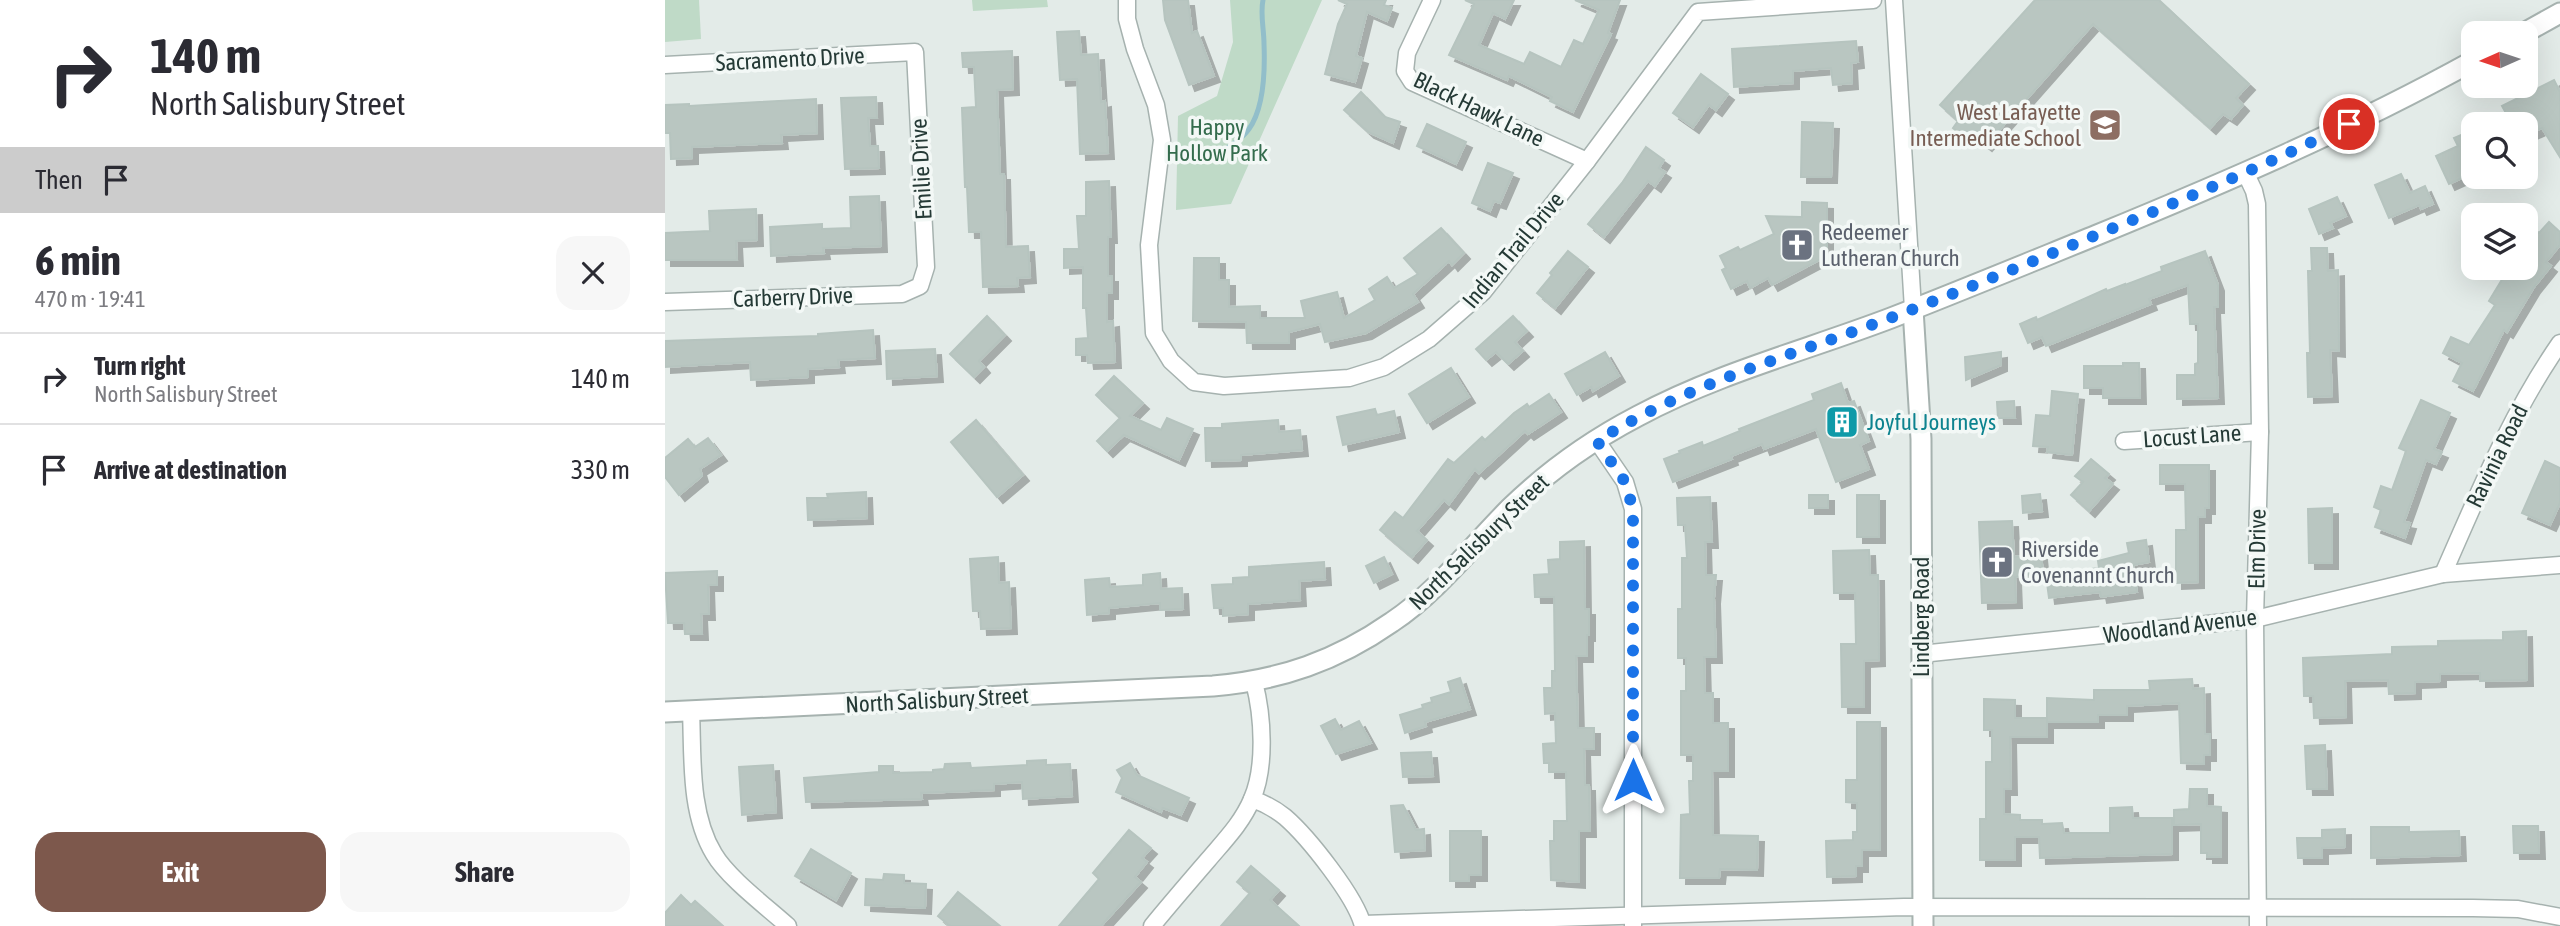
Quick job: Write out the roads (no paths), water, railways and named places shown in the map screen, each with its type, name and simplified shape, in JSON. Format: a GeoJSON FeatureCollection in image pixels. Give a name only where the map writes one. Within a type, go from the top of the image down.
{"type":"FeatureCollection","features":[{"type":"Feature","properties":{"kind":"street","name":"Indian Trail Drive"},"geometry":{"type":"LineString","coordinates":[[1127,0],[1135,49],[1156,105],[1161,140],[1149,246],[1154,332],[1171,361],[1194,382],[1224,386],[1349,379],[1384,367],[1429,339],[1483,292],[1587,161],[1698,6],[1873,0]]}},
{"type":"Feature","properties":{"kind":"street","name":"Black Hawk Lane"},"geometry":{"type":"LineString","coordinates":[[1433,0],[1407,53],[1405,71],[1412,82],[1587,161]]}},
{"type":"Feature","properties":{"kind":"street"},"geometry":{"type":"LineString","coordinates":[[1894,0],[1913,309]]}},
{"type":"Feature","properties":{"kind":"street"},"geometry":{"type":"LineString","coordinates":[[2538,25],[2560,13]]}},
{"type":"Feature","properties":{"kind":"street","name":"Sacramento Drive"},"geometry":{"type":"LineString","coordinates":[[665,65],[915,52]]}},
{"type":"Feature","properties":{"kind":"street","name":"Emilie Drive"},"geometry":{"type":"LineString","coordinates":[[915,52],[926,267],[920,286]]}},
{"type":"Feature","properties":{"kind":"street","name":"North Salisbury Street"},"geometry":{"type":"LineString","coordinates":[[665,712],[1159,689],[1254,682],[1301,670],[1337,654],[1395,621],[1513,505],[1550,473],[1636,417],[1738,372],[1913,309],[2245,174],[2403,100],[2461,68]]}},
{"type":"Feature","properties":{"kind":"street","name":"Elm Drive"},"geometry":{"type":"LineString","coordinates":[[2245,174],[2257,204],[2260,432],[2255,619],[2258,926]]}},
{"type":"Feature","properties":{"kind":"street","name":"Carberry Drive"},"geometry":{"type":"LineString","coordinates":[[665,302],[902,294],[920,286]]}},
{"type":"Feature","properties":{"kind":"street","name":"Lindberg Road"},"geometry":{"type":"LineString","coordinates":[[1913,309],[1921,439],[1923,917]]}},
{"type":"Feature","properties":{"kind":"street","name":"Ravinia Road"},"geometry":{"type":"LineString","coordinates":[[2443,575],[2500,444],[2542,369],[2560,343]]}},
{"type":"Feature","properties":{"kind":"street","name":"Locust Lane"},"geometry":{"type":"LineString","coordinates":[[2124,441],[2260,432]]}},
{"type":"Feature","properties":{"kind":"street"},"geometry":{"type":"LineString","coordinates":[[1597,441],[1625,482],[1633,509],[1633,921]]}},
{"type":"Feature","properties":{"kind":"street","name":"Woodland Avenue"},"geometry":{"type":"LineString","coordinates":[[1921,654],[2255,619],[2443,575],[2560,565]]}},
{"type":"Feature","properties":{"kind":"street"},"geometry":{"type":"LineString","coordinates":[[1152,926],[1236,827],[1252,799],[1261,744],[1261,715],[1254,682]]}},
{"type":"Feature","properties":{"kind":"street"},"geometry":{"type":"LineString","coordinates":[[691,710],[697,810],[705,836],[714,855],[788,926]]}},
{"type":"Feature","properties":{"kind":"street"},"geometry":{"type":"LineString","coordinates":[[1252,799],[1270,806],[1302,835],[1350,895],[1363,925],[1923,917],[2258,907],[2518,909],[2560,917]]}},
{"type":"Feature","properties":{"kind":"waterway"},"geometry":{"type":"LineString","coordinates":[[1205,160],[1240,139],[1249,129],[1258,110],[1264,65],[1263,0]]}},
{"type":"Feature","properties":{"kind":"place","name":"West Lafayette Intermediate School"},"geometry":{"type":"Point","coordinates":[2105,125]}},
{"type":"Feature","properties":{"kind":"place","name":"Redeemer Lutheran Church"},"geometry":{"type":"Point","coordinates":[1797,245]}},
{"type":"Feature","properties":{"kind":"place","name":"Joyful Journeys"},"geometry":{"type":"Point","coordinates":[1842,422]}},
{"type":"Feature","properties":{"kind":"place","name":"Riverside Covenannt Church"},"geometry":{"type":"Point","coordinates":[1997,562]}},
{"type":"Feature","properties":{"kind":"park label","name":"Happy Hollow Park"},"geometry":{"type":"Point","coordinates":[1217,140]}}]}
